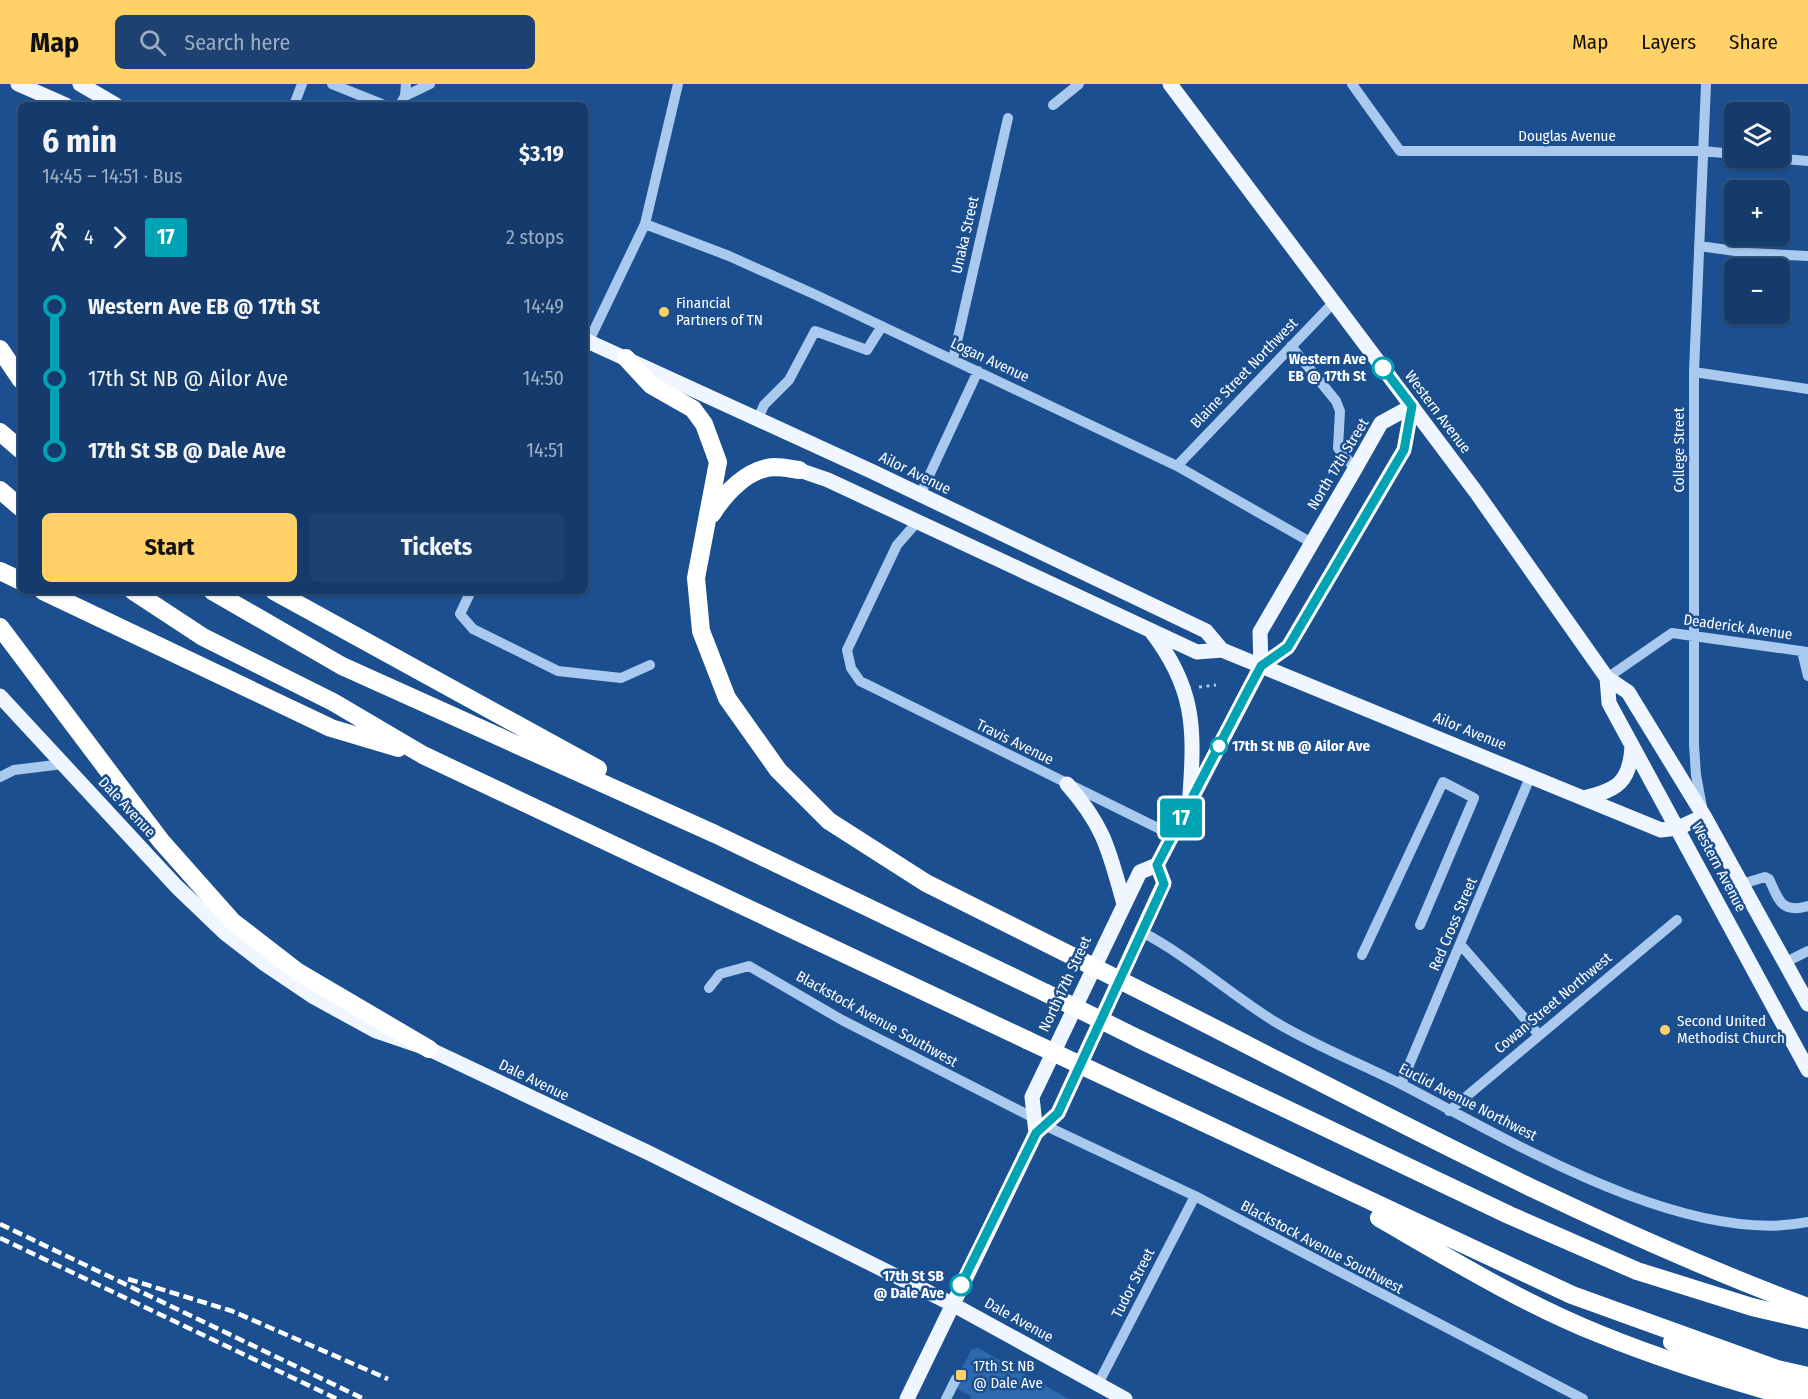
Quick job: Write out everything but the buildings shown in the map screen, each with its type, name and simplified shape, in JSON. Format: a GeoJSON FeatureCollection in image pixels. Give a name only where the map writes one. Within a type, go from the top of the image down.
{"type":"FeatureCollection","features":[{"type":"Feature","properties":{"kind":"highway"},"geometry":{"type":"LineString","coordinates":[[0,349],[18,376]]}},
{"type":"Feature","properties":{"kind":"highway"},"geometry":{"type":"LineString","coordinates":[[626,357],[651,385],[693,409],[704,424],[718,462],[696,578],[701,631],[727,698],[778,770],[829,820],[926,883],[1551,1198],[1724,1275],[1808,1307]]}},
{"type":"Feature","properties":{"kind":"highway"},"geometry":{"type":"LineString","coordinates":[[0,432],[18,447]]}},
{"type":"Feature","properties":{"kind":"highway"},"geometry":{"type":"LineString","coordinates":[[706,523],[724,494],[743,479],[774,467],[799,470]]}},
{"type":"Feature","properties":{"kind":"highway"},"geometry":{"type":"LineString","coordinates":[[0,490],[18,505]]}},
{"type":"Feature","properties":{"kind":"highway"},"geometry":{"type":"LineString","coordinates":[[0,571],[18,580]]}},
{"type":"Feature","properties":{"kind":"highway"},"geometry":{"type":"LineString","coordinates":[[49,594],[331,728],[423,755]]}},
{"type":"Feature","properties":{"kind":"highway"},"geometry":{"type":"LineString","coordinates":[[138,594],[203,637],[333,702],[423,755],[1405,1219],[1603,1307],[1695,1353],[1746,1373],[1808,1389]]}},
{"type":"Feature","properties":{"kind":"highway"},"geometry":{"type":"LineString","coordinates":[[217,594],[342,666],[715,834],[1509,1215],[1638,1271],[1752,1307],[1808,1320]]}},
{"type":"Feature","properties":{"kind":"highway"},"geometry":{"type":"LineString","coordinates":[[279,594],[715,834]]}},
{"type":"Feature","properties":{"kind":"highway"},"geometry":{"type":"LineString","coordinates":[[0,627],[161,841],[232,921],[297,972],[429,1049]]}},
{"type":"Feature","properties":{"kind":"highway"},"geometry":{"type":"LineString","coordinates":[[1245,1142],[1497,1286],[1601,1335],[1719,1378],[1797,1399]]}},
{"type":"Feature","properties":{"kind":"highway"},"geometry":{"type":"LineString","coordinates":[[1603,1307],[1777,1369],[1808,1376]]}},
{"type":"Feature","properties":{"kind":"main road"},"geometry":{"type":"LineString","coordinates":[[18,84],[59,102]]}},
{"type":"Feature","properties":{"kind":"main road"},"geometry":{"type":"LineString","coordinates":[[80,84],[111,102]]}},
{"type":"Feature","properties":{"kind":"main road","name":"Western Avenue"},"geometry":{"type":"LineString","coordinates":[[1170,84],[1412,406],[1607,678],[1628,692],[1704,816],[1808,1004]]}},
{"type":"Feature","properties":{"kind":"main road","name":"Ailor Avenue"},"geometry":{"type":"LineString","coordinates":[[588,344],[626,357],[1206,631],[1222,650]]}},
{"type":"Feature","properties":{"kind":"main road","name":"North 17th Street"},"geometry":{"type":"LineString","coordinates":[[1261,666],[1260,632],[1354,469],[1381,423],[1412,406]]}},
{"type":"Feature","properties":{"kind":"main road","name":"North 17th Street"},"geometry":{"type":"LineString","coordinates":[[1038,1125],[1032,1097],[1140,872],[1157,865],[1261,666],[1288,647],[1404,450],[1412,406]]}},
{"type":"Feature","properties":{"kind":"main road","name":"Ailor Avenue"},"geometry":{"type":"LineString","coordinates":[[799,470],[807,471],[918,521],[1197,652],[1222,650],[1661,830],[1678,828]]}},
{"type":"Feature","properties":{"kind":"main road"},"geometry":{"type":"LineString","coordinates":[[1149,629],[1170,656],[1188,700],[1194,745],[1190,802]]}},
{"type":"Feature","properties":{"kind":"main road","name":"Western Avenue"},"geometry":{"type":"LineString","coordinates":[[1607,678],[1609,704],[1808,1070]]}},
{"type":"Feature","properties":{"kind":"main road","name":"Dale Avenue"},"geometry":{"type":"LineString","coordinates":[[0,696],[176,886],[225,933],[265,964],[314,997],[376,1031],[429,1049],[649,1153],[952,1304],[1125,1399]]}},
{"type":"Feature","properties":{"kind":"main road"},"geometry":{"type":"LineString","coordinates":[[1583,798],[1610,791],[1623,780],[1630,768],[1632,746]]}},
{"type":"Feature","properties":{"kind":"main road"},"geometry":{"type":"LineString","coordinates":[[1067,784],[1088,807],[1102,830],[1112,855],[1124,904]]}},
{"type":"Feature","properties":{"kind":"main road"},"geometry":{"type":"LineString","coordinates":[[1678,828],[1704,816]]}},
{"type":"Feature","properties":{"kind":"main road","name":"North 17th Street"},"geometry":{"type":"LineString","coordinates":[[907,1399],[1038,1125],[1058,1113],[1164,884],[1157,865]]}},
{"type":"Feature","properties":{"kind":"street"},"geometry":{"type":"LineString","coordinates":[[295,102],[302,84]]}},
{"type":"Feature","properties":{"kind":"street"},"geometry":{"type":"LineString","coordinates":[[332,84],[377,102]]}},
{"type":"Feature","properties":{"kind":"street"},"geometry":{"type":"LineString","coordinates":[[402,101],[406,84]]}},
{"type":"Feature","properties":{"kind":"street"},"geometry":{"type":"LineString","coordinates":[[402,101],[430,84]]}},
{"type":"Feature","properties":{"kind":"street"},"geometry":{"type":"LineString","coordinates":[[588,339],[645,224],[678,84]]}},
{"type":"Feature","properties":{"kind":"street"},"geometry":{"type":"LineString","coordinates":[[1053,105],[1079,84]]}},
{"type":"Feature","properties":{"kind":"street","name":"Douglas Avenue"},"geometry":{"type":"LineString","coordinates":[[1352,84],[1400,151],[1703,151],[1724,153]]}},
{"type":"Feature","properties":{"kind":"street","name":"College Street"},"geometry":{"type":"LineString","coordinates":[[1704,816],[1696,775],[1693,635],[1694,372],[1706,84]]}},
{"type":"Feature","properties":{"kind":"street","name":"Unaka Street"},"geometry":{"type":"LineString","coordinates":[[953,359],[1008,118]]}},
{"type":"Feature","properties":{"kind":"street"},"geometry":{"type":"LineString","coordinates":[[1790,159],[1808,161]]}},
{"type":"Feature","properties":{"kind":"street","name":"Logan Avenue"},"geometry":{"type":"LineString","coordinates":[[645,224],[729,256],[953,359],[1177,466],[1312,543]]}},
{"type":"Feature","properties":{"kind":"street"},"geometry":{"type":"LineString","coordinates":[[1699,246],[1750,253],[1808,256]]}},
{"type":"Feature","properties":{"kind":"street","name":"Blaine Street Northwest"},"geometry":{"type":"LineString","coordinates":[[1177,466],[1334,302]]}},
{"type":"Feature","properties":{"kind":"street"},"geometry":{"type":"LineString","coordinates":[[758,419],[764,405],[789,380],[814,331],[867,350],[882,326]]}},
{"type":"Feature","properties":{"kind":"street"},"geometry":{"type":"LineString","coordinates":[[1291,346],[1336,401],[1340,411],[1338,448],[1354,469]]}},
{"type":"Feature","properties":{"kind":"street"},"geometry":{"type":"LineString","coordinates":[[920,495],[978,371]]}},
{"type":"Feature","properties":{"kind":"street"},"geometry":{"type":"LineString","coordinates":[[1694,372],[1808,389]]}},
{"type":"Feature","properties":{"kind":"street","name":"Travis Avenue"},"geometry":{"type":"LineString","coordinates":[[918,521],[897,545],[847,650],[851,668],[860,681],[882,694],[1172,835]]}},
{"type":"Feature","properties":{"kind":"street"},"geometry":{"type":"LineString","coordinates":[[470,594],[460,614],[473,629],[558,671],[621,678],[650,665]]}},
{"type":"Feature","properties":{"kind":"street","name":"Deaderick Avenue"},"geometry":{"type":"LineString","coordinates":[[1607,678],[1672,633],[1805,651]]}},
{"type":"Feature","properties":{"kind":"street"},"geometry":{"type":"LineString","coordinates":[[1805,651],[1808,676]]}},
{"type":"Feature","properties":{"kind":"street"},"geometry":{"type":"LineString","coordinates":[[0,777],[14,771],[63,764]]}},
{"type":"Feature","properties":{"kind":"street","name":"Red Cross Street"},"geometry":{"type":"LineString","coordinates":[[1401,1084],[1531,775]]}},
{"type":"Feature","properties":{"kind":"street"},"geometry":{"type":"LineString","coordinates":[[1362,955],[1443,782],[1474,798],[1420,925]]}},
{"type":"Feature","properties":{"kind":"street"},"geometry":{"type":"LineString","coordinates":[[1742,884],[1764,877],[1769,879],[1782,905],[1788,908],[1808,906]]}},
{"type":"Feature","properties":{"kind":"street","name":"Cowan Street Northwest"},"geometry":{"type":"LineString","coordinates":[[1449,1111],[1677,920]]}},
{"type":"Feature","properties":{"kind":"street","name":"Euclid Avenue Northwest"},"geometry":{"type":"LineString","coordinates":[[1142,932],[1163,943],[1215,982],[1281,1024],[1401,1084],[1449,1111],[1599,1183],[1669,1210],[1745,1225],[1808,1222]]}},
{"type":"Feature","properties":{"kind":"street"},"geometry":{"type":"LineString","coordinates":[[1460,944],[1539,1035]]}},
{"type":"Feature","properties":{"kind":"street"},"geometry":{"type":"LineString","coordinates":[[1786,962],[1808,951]]}},
{"type":"Feature","properties":{"kind":"street","name":"Blackstock Avenue Southwest"},"geometry":{"type":"LineString","coordinates":[[709,988],[720,974],[749,966],[842,1020],[1038,1125],[1195,1196],[1583,1399]]}},
{"type":"Feature","properties":{"kind":"street","name":"Tudor Street"},"geometry":{"type":"LineString","coordinates":[[1098,1384],[1195,1196]]}},
{"type":"Feature","properties":{"kind":"street"},"geometry":{"type":"LineString","coordinates":[[946,1399],[956,1379]]}},
{"type":"Feature","properties":{"kind":"path"},"geometry":{"type":"LineString","coordinates":[[1198,676],[1199,687]]}},
{"type":"Feature","properties":{"kind":"path"},"geometry":{"type":"LineString","coordinates":[[1191,688],[1216,685]]}},
{"type":"Feature","properties":{"kind":"shaded area"},"geometry":{"type":"Polygon","coordinates":[[[978,1348],[1069,1399],[970,1399],[971,1396],[953,1387],[971,1350],[978,1348]]]}},
{"type":"Feature","properties":{"kind":"railway"},"geometry":{"type":"LineString","coordinates":[[0,1224],[364,1399]]}},
{"type":"Feature","properties":{"kind":"railway"},"geometry":{"type":"LineString","coordinates":[[0,1238],[337,1399]]}},
{"type":"Feature","properties":{"kind":"railway"},"geometry":{"type":"LineString","coordinates":[[128,1279],[232,1311],[388,1379]]}},
{"type":"Feature","properties":{"kind":"bus line","name":"17"},"geometry":{"type":"LineString","coordinates":[[961,1285],[1036,1133],[1058,1113],[1164,884],[1157,865],[1246,694],[1261,666],[1288,647],[1338,558],[1404,450],[1412,406],[1383,368]]}},
{"type":"Feature","properties":{"kind":"place","name":"Financial Partners of TN"},"geometry":{"type":"Point","coordinates":[664,312]}},
{"type":"Feature","properties":{"kind":"place","name":"Western Ave EB @ 17th St"},"geometry":{"type":"Point","coordinates":[1383,368]}},
{"type":"Feature","properties":{"kind":"place","name":"17th St NB @ Ailor Ave"},"geometry":{"type":"Point","coordinates":[1219,746]}},
{"type":"Feature","properties":{"kind":"place","name":"Second United Methodist Church"},"geometry":{"type":"Point","coordinates":[1665,1030]}},
{"type":"Feature","properties":{"kind":"place","name":"17th St SB @ Dale Ave"},"geometry":{"type":"Point","coordinates":[961,1285]}},
{"type":"Feature","properties":{"kind":"place","name":"17th St NB @ Dale Ave"},"geometry":{"type":"Point","coordinates":[961,1375]}}]}
